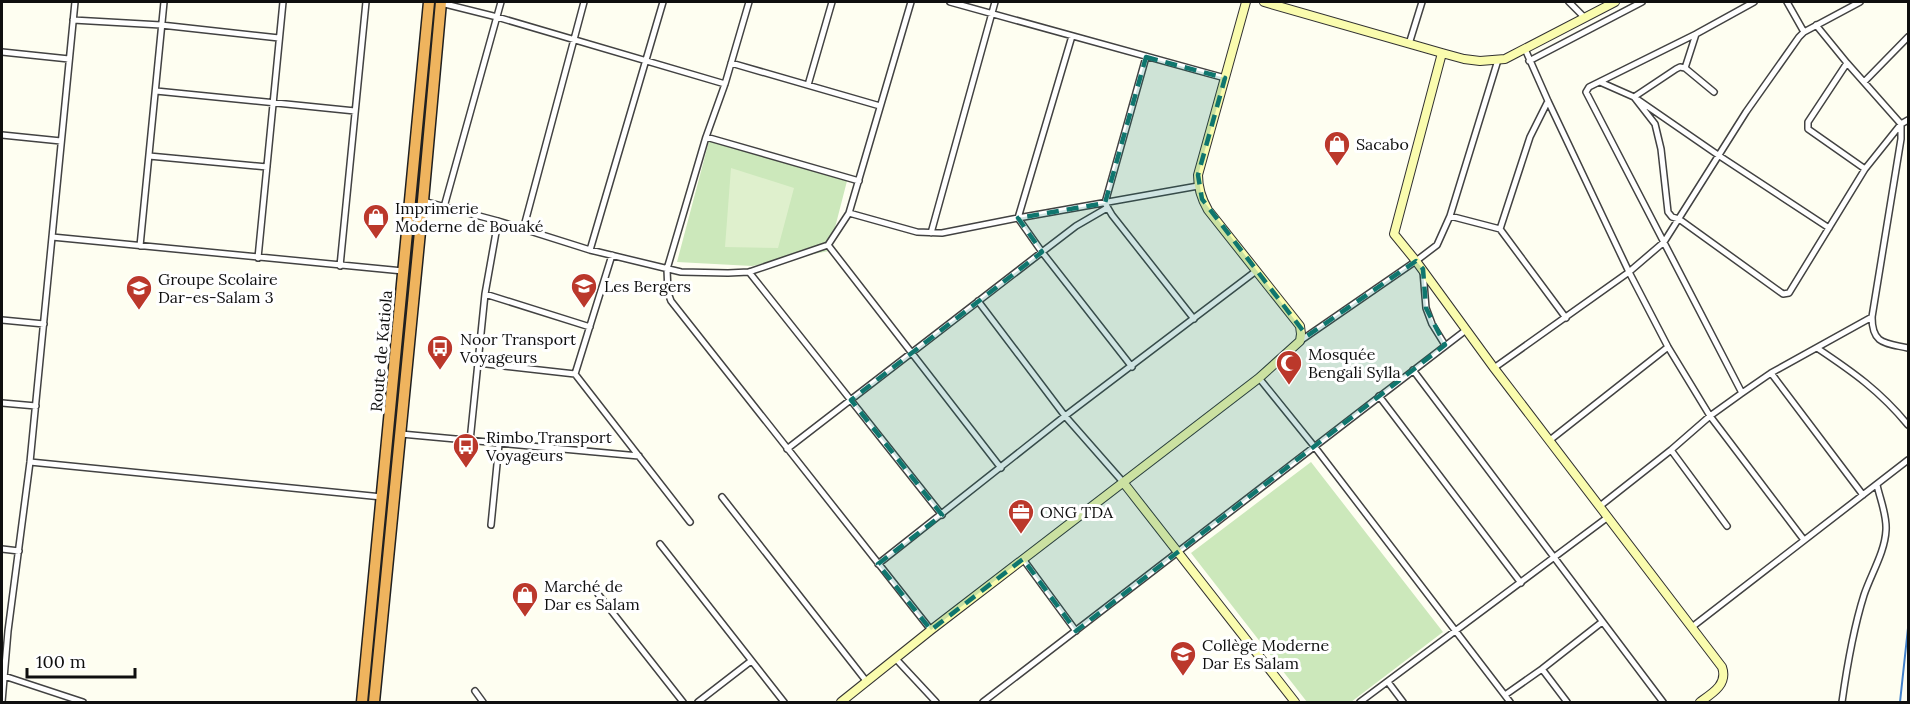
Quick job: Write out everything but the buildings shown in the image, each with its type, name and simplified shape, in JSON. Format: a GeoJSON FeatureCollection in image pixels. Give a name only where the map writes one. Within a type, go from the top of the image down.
{"type":"FeatureCollection","features":[{"type":"Feature","properties":{"kind":"highway","name":"Route de Katiola"},"geometry":{"type":"LineString","coordinates":[[374,702],[423,201],[437,2]]}},
{"type":"Feature","properties":{"kind":"highway","name":"Route de Katiola"},"geometry":{"type":"LineString","coordinates":[[362,702],[404,271],[437,2]]}},
{"type":"Feature","properties":{"kind":"street"},"geometry":{"type":"LineString","coordinates":[[2,702],[5,631],[19,551],[30,462],[75,2]]}},
{"type":"Feature","properties":{"kind":"street"},"geometry":{"type":"LineString","coordinates":[[140,246],[164,2]]}},
{"type":"Feature","properties":{"kind":"street"},"geometry":{"type":"LineString","coordinates":[[258,258],[283,2]]}},
{"type":"Feature","properties":{"kind":"street"},"geometry":{"type":"LineString","coordinates":[[340,266],[366,2]]}},
{"type":"Feature","properties":{"kind":"street"},"geometry":{"type":"LineString","coordinates":[[437,2],[497,17],[725,84]]}},
{"type":"Feature","properties":{"kind":"street"},"geometry":{"type":"LineString","coordinates":[[444,207],[501,2]]}},
{"type":"Feature","properties":{"kind":"street"},"geometry":{"type":"LineString","coordinates":[[523,230],[584,2]]}},
{"type":"Feature","properties":{"kind":"street"},"geometry":{"type":"LineString","coordinates":[[590,250],[663,2]]}},
{"type":"Feature","properties":{"kind":"street"},"geometry":{"type":"LineString","coordinates":[[749,2],[667,269],[668,293],[671,301],[931,630]]}},
{"type":"Feature","properties":{"kind":"street"},"geometry":{"type":"LineString","coordinates":[[808,85],[832,2]]}},
{"type":"Feature","properties":{"kind":"street"},"geometry":{"type":"LineString","coordinates":[[423,201],[498,220],[590,250],[681,272],[749,272],[828,245],[849,213],[911,2]]}},
{"type":"Feature","properties":{"kind":"street"},"geometry":{"type":"LineString","coordinates":[[950,2],[1225,78]]}},
{"type":"Feature","properties":{"kind":"street"},"geometry":{"type":"LineString","coordinates":[[931,233],[995,2]]}},
{"type":"Feature","properties":{"kind":"street"},"geometry":{"type":"LineString","coordinates":[[1246,2],[1198,175],[1198,186],[1208,210],[1300,326],[1300,341]]}},
{"type":"Feature","properties":{"kind":"street"},"geometry":{"type":"LineString","coordinates":[[1264,2],[1409,44],[1480,61],[1505,58],[1615,2]]}},
{"type":"Feature","properties":{"kind":"street"},"geometry":{"type":"LineString","coordinates":[[1409,44],[1422,2]]}},
{"type":"Feature","properties":{"kind":"street"},"geometry":{"type":"LineString","coordinates":[[1569,2],[1584,18]]}},
{"type":"Feature","properties":{"kind":"street"},"geometry":{"type":"LineString","coordinates":[[1529,61],[1642,2]]}},
{"type":"Feature","properties":{"kind":"street"},"geometry":{"type":"LineString","coordinates":[[1742,393],[1586,92],[1587,88],[1696,34],[1754,2]]}},
{"type":"Feature","properties":{"kind":"street"},"geometry":{"type":"LineString","coordinates":[[1787,2],[1804,32]]}},
{"type":"Feature","properties":{"kind":"street"},"geometry":{"type":"LineString","coordinates":[[1494,368],[1629,272],[1664,242],[1746,112],[1804,32],[1860,2]]}},
{"type":"Feature","properties":{"kind":"street"},"geometry":{"type":"LineString","coordinates":[[73,20],[161,25],[279,38]]}},
{"type":"Feature","properties":{"kind":"street"},"geometry":{"type":"LineString","coordinates":[[1816,25],[1901,124],[1901,139],[1872,326],[1875,336],[1883,343],[1908,348]]}},
{"type":"Feature","properties":{"kind":"street"},"geometry":{"type":"LineString","coordinates":[[1685,68],[1696,34]]}},
{"type":"Feature","properties":{"kind":"street"},"geometry":{"type":"LineString","coordinates":[[1018,218],[1072,36]]}},
{"type":"Feature","properties":{"kind":"street"},"geometry":{"type":"LineString","coordinates":[[1864,82],[1908,37]]}},
{"type":"Feature","properties":{"kind":"street"},"geometry":{"type":"LineString","coordinates":[[1525,49],[1629,272],[1668,347],[1710,416],[1804,540]]}},
{"type":"Feature","properties":{"kind":"street"},"geometry":{"type":"LineString","coordinates":[[2,52],[69,59]]}},
{"type":"Feature","properties":{"kind":"street"},"geometry":{"type":"LineString","coordinates":[[1442,53],[1394,233],[1722,667],[1725,674],[1718,689],[1700,702]]}},
{"type":"Feature","properties":{"kind":"street"},"geometry":{"type":"LineString","coordinates":[[787,449],[1076,226],[1106,206],[1146,57]]}},
{"type":"Feature","properties":{"kind":"street"},"geometry":{"type":"LineString","coordinates":[[840,702],[1259,378],[1300,341],[1437,245],[1450,216],[1498,60]]}},
{"type":"Feature","properties":{"kind":"street"},"geometry":{"type":"LineString","coordinates":[[731,63],[880,106]]}},
{"type":"Feature","properties":{"kind":"street"},"geometry":{"type":"LineString","coordinates":[[1847,63],[1808,122],[1808,129],[1865,169]]}},
{"type":"Feature","properties":{"kind":"street"},"geometry":{"type":"LineString","coordinates":[[1634,97],[1680,67],[1685,68],[1714,92]]}},
{"type":"Feature","properties":{"kind":"street"},"geometry":{"type":"LineString","coordinates":[[1600,82],[1634,97],[1829,228]]}},
{"type":"Feature","properties":{"kind":"street"},"geometry":{"type":"LineString","coordinates":[[156,91],[355,111]]}},
{"type":"Feature","properties":{"kind":"street"},"geometry":{"type":"LineString","coordinates":[[1634,97],[1655,124],[1661,149],[1668,212],[1672,217],[1679,219],[1786,294],[1789,293],[1865,169],[1901,124],[1908,120]]}},
{"type":"Feature","properties":{"kind":"street"},"geometry":{"type":"LineString","coordinates":[[1500,229],[1530,137],[1548,101]]}},
{"type":"Feature","properties":{"kind":"street"},"geometry":{"type":"LineString","coordinates":[[2,135],[61,141]]}},
{"type":"Feature","properties":{"kind":"street"},"geometry":{"type":"LineString","coordinates":[[706,136],[859,181]]}},
{"type":"Feature","properties":{"kind":"street"},"geometry":{"type":"LineString","coordinates":[[149,156],[267,167]]}},
{"type":"Feature","properties":{"kind":"street"},"geometry":{"type":"LineString","coordinates":[[849,213],[916,232],[942,233],[1018,218],[1106,206],[1198,186]]}},
{"type":"Feature","properties":{"kind":"street"},"geometry":{"type":"LineString","coordinates":[[1106,206],[1194,319]]}},
{"type":"Feature","properties":{"kind":"street"},"geometry":{"type":"LineString","coordinates":[[1450,216],[1500,229],[1566,318]]}},
{"type":"Feature","properties":{"kind":"street"},"geometry":{"type":"LineString","coordinates":[[1018,218],[1132,367]]}},
{"type":"Feature","properties":{"kind":"street"},"geometry":{"type":"LineString","coordinates":[[470,441],[484,294],[498,220]]}},
{"type":"Feature","properties":{"kind":"street"},"geometry":{"type":"LineString","coordinates":[[52,237],[404,271]]}},
{"type":"Feature","properties":{"kind":"street"},"geometry":{"type":"LineString","coordinates":[[828,245],[1001,468]]}},
{"type":"Feature","properties":{"kind":"street"},"geometry":{"type":"LineString","coordinates":[[575,374],[612,255]]}},
{"type":"Feature","properties":{"kind":"street"},"geometry":{"type":"LineString","coordinates":[[1423,269],[1426,308],[1432,324],[1446,345]]}},
{"type":"Feature","properties":{"kind":"street"},"geometry":{"type":"LineString","coordinates":[[878,564],[1065,416],[1256,271]]}},
{"type":"Feature","properties":{"kind":"street"},"geometry":{"type":"LineString","coordinates":[[749,272],[942,515]]}},
{"type":"Feature","properties":{"kind":"street"},"geometry":{"type":"LineString","coordinates":[[484,294],[590,327]]}},
{"type":"Feature","properties":{"kind":"street"},"geometry":{"type":"LineString","coordinates":[[978,301],[1065,416],[1123,482],[1296,702]]}},
{"type":"Feature","properties":{"kind":"street"},"geometry":{"type":"LineString","coordinates":[[1600,506],[1710,416],[1742,393],[1771,373],[1872,317]]}},
{"type":"Feature","properties":{"kind":"street"},"geometry":{"type":"LineString","coordinates":[[2,320],[44,324]]}},
{"type":"Feature","properties":{"kind":"street"},"geometry":{"type":"LineString","coordinates":[[983,702],[1466,330]]}},
{"type":"Feature","properties":{"kind":"street"},"geometry":{"type":"LineString","coordinates":[[1550,440],[1668,347]]}},
{"type":"Feature","properties":{"kind":"street"},"geometry":{"type":"LineString","coordinates":[[1817,348],[1860,376],[1908,425]]}},
{"type":"Feature","properties":{"kind":"street"},"geometry":{"type":"LineString","coordinates":[[478,363],[575,374],[690,522]]}},
{"type":"Feature","properties":{"kind":"street"},"geometry":{"type":"LineString","coordinates":[[1413,370],[1663,702]]}},
{"type":"Feature","properties":{"kind":"street"},"geometry":{"type":"LineString","coordinates":[[1771,373],[1863,495]]}},
{"type":"Feature","properties":{"kind":"street"},"geometry":{"type":"LineString","coordinates":[[1259,378],[1314,446],[1510,702]]}},
{"type":"Feature","properties":{"kind":"street"},"geometry":{"type":"LineString","coordinates":[[1379,396],[1521,583]]}},
{"type":"Feature","properties":{"kind":"street"},"geometry":{"type":"LineString","coordinates":[[2,403],[36,406]]}},
{"type":"Feature","properties":{"kind":"street"},"geometry":{"type":"LineString","coordinates":[[401,434],[639,456]]}},
{"type":"Feature","properties":{"kind":"street"},"geometry":{"type":"LineString","coordinates":[[491,525],[499,444]]}},
{"type":"Feature","properties":{"kind":"street"},"geometry":{"type":"LineString","coordinates":[[1671,450],[1727,526]]}},
{"type":"Feature","properties":{"kind":"street"},"geometry":{"type":"LineString","coordinates":[[1692,627],[1908,460]]}},
{"type":"Feature","properties":{"kind":"street"},"geometry":{"type":"LineString","coordinates":[[30,462],[382,497]]}},
{"type":"Feature","properties":{"kind":"street"},"geometry":{"type":"LineString","coordinates":[[1842,702],[1854,628],[1884,542],[1886,519],[1877,485]]}},
{"type":"Feature","properties":{"kind":"street"},"geometry":{"type":"LineString","coordinates":[[722,497],[867,682]]}},
{"type":"Feature","properties":{"kind":"street"},"geometry":{"type":"LineString","coordinates":[[1360,702],[1608,517]]}},
{"type":"Feature","properties":{"kind":"street"},"geometry":{"type":"LineString","coordinates":[[660,544],[784,702]]}},
{"type":"Feature","properties":{"kind":"street"},"geometry":{"type":"LineString","coordinates":[[2,549],[19,551]]}},
{"type":"Feature","properties":{"kind":"street"},"geometry":{"type":"LineString","coordinates":[[1023,559],[1076,631]]}},
{"type":"Feature","properties":{"kind":"street"},"geometry":{"type":"LineString","coordinates":[[598,594],[683,702]]}},
{"type":"Feature","properties":{"kind":"street"},"geometry":{"type":"LineString","coordinates":[[1505,695],[1602,622]]}},
{"type":"Feature","properties":{"kind":"street"},"geometry":{"type":"LineString","coordinates":[[896,659],[936,702]]}},
{"type":"Feature","properties":{"kind":"street"},"geometry":{"type":"LineString","coordinates":[[698,702],[751,661]]}},
{"type":"Feature","properties":{"kind":"street"},"geometry":{"type":"LineString","coordinates":[[1542,669],[1567,702]]}},
{"type":"Feature","properties":{"kind":"street"},"geometry":{"type":"LineString","coordinates":[[4,676],[83,702]]}},
{"type":"Feature","properties":{"kind":"street"},"geometry":{"type":"LineString","coordinates":[[1388,682],[1402,702]]}},
{"type":"Feature","properties":{"kind":"street"},"geometry":{"type":"LineString","coordinates":[[475,692],[483,702]]}},
{"type":"Feature","properties":{"kind":"highlighted area"},"geometry":{"type":"Polygon","coordinates":[[[1146,57],[1225,78],[1198,175],[1202,199],[1307,336],[1416,261],[1423,269],[1426,308],[1445,345],[1076,631],[1023,559],[931,630],[878,564],[942,515],[851,400],[1042,252],[1018,218],[1105,203],[1146,57]]]}},
{"type":"Feature","properties":{"kind":"green space"},"geometry":{"type":"Polygon","coordinates":[[[709,141],[847,181],[829,251],[752,266],[677,262],[709,141]]]}},
{"type":"Feature","properties":{"kind":"green space"},"geometry":{"type":"Polygon","coordinates":[[[731,168],[794,188],[778,248],[725,247],[731,168]]]}},
{"type":"Feature","properties":{"kind":"green space"},"geometry":{"type":"Polygon","coordinates":[[[1311,462],[1443,632],[1351,702],[1307,702],[1191,553],[1311,462]]]}},
{"type":"Feature","properties":{"kind":"waterway"},"geometry":{"type":"LineString","coordinates":[[1900,702],[1908,628]]}},
{"type":"Feature","properties":{"kind":"place","name":"Sacabo"},"geometry":{"type":"Point","coordinates":[1337,167]}},
{"type":"Feature","properties":{"kind":"place","name":"Imprimerie Moderne de Bouaké"},"geometry":{"type":"Point","coordinates":[376,240]}},
{"type":"Feature","properties":{"kind":"place","name":"Les Bergers"},"geometry":{"type":"Point","coordinates":[584,309]}},
{"type":"Feature","properties":{"kind":"place","name":"Groupe Scolaire Dar-es-Salam 3"},"geometry":{"type":"Point","coordinates":[139,311]}},
{"type":"Feature","properties":{"kind":"place","name":"Noor Transport Voyageurs"},"geometry":{"type":"Point","coordinates":[440,371]}},
{"type":"Feature","properties":{"kind":"place","name":"Mosquée Bengali Sylla"},"geometry":{"type":"Point","coordinates":[1289,386]}},
{"type":"Feature","properties":{"kind":"place","name":"Rimbo Transport Voyageurs"},"geometry":{"type":"Point","coordinates":[466,469]}},
{"type":"Feature","properties":{"kind":"place","name":"ONG TDA"},"geometry":{"type":"Point","coordinates":[1021,535]}},
{"type":"Feature","properties":{"kind":"place","name":"Marché de Dar es Salam"},"geometry":{"type":"Point","coordinates":[525,618]}},
{"type":"Feature","properties":{"kind":"place","name":"Collège Moderne Dar Es Salam"},"geometry":{"type":"Point","coordinates":[1183,677]}}]}
